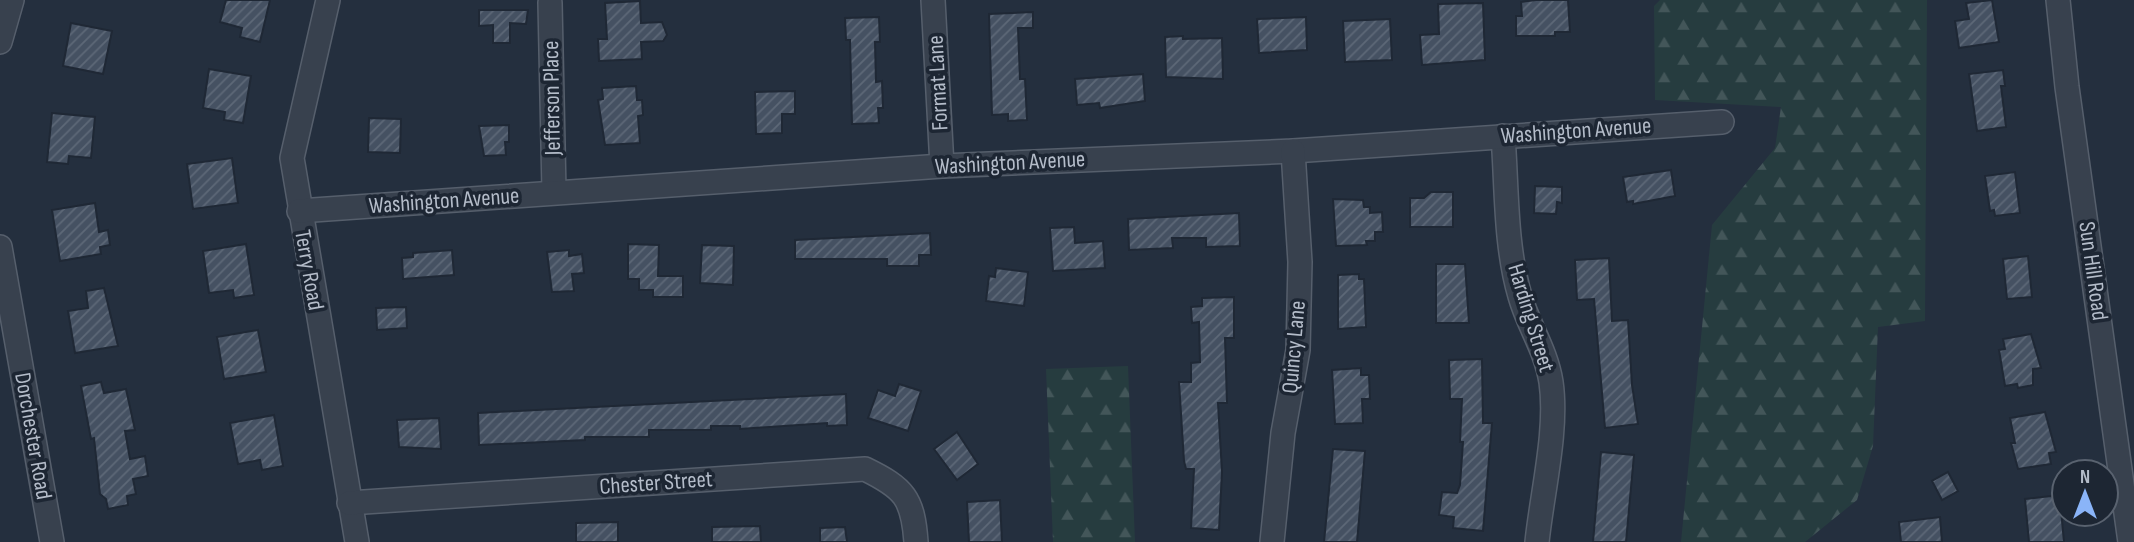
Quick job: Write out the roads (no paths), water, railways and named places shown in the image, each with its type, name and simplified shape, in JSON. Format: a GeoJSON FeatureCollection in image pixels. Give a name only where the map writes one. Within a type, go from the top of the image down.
{"type":"FeatureCollection","features":[{"type":"Feature","properties":{"kind":"street"},"geometry":{"type":"LineString","coordinates":[[0,42],[12,0]]}},
{"type":"Feature","properties":{"kind":"street","name":"Terry Road"},"geometry":{"type":"LineString","coordinates":[[328,0],[292,158],[357,542]]}},
{"type":"Feature","properties":{"kind":"street","name":"Format Lane"},"geometry":{"type":"LineString","coordinates":[[933,0],[943,166]]}},
{"type":"Feature","properties":{"kind":"street","name":"Sun Hill Road"},"geometry":{"type":"LineString","coordinates":[[2058,0],[2067,87],[2130,542]]}},
{"type":"Feature","properties":{"kind":"street","name":"Jefferson Place"},"geometry":{"type":"LineString","coordinates":[[550,3],[554,192]]}},
{"type":"Feature","properties":{"kind":"street","name":"Washington Avenue"},"geometry":{"type":"LineString","coordinates":[[299,211],[943,166],[1293,151],[1722,122]]}},
{"type":"Feature","properties":{"kind":"street","name":"Harding Street"},"geometry":{"type":"LineString","coordinates":[[1503,136],[1511,246],[1520,297],[1538,334],[1551,382],[1551,424],[1536,542]]}},
{"type":"Feature","properties":{"kind":"street","name":"Quincy Lane"},"geometry":{"type":"LineString","coordinates":[[1272,542],[1283,433],[1298,349],[1300,262],[1293,151]]}},
{"type":"Feature","properties":{"kind":"street","name":"Dorchester Road"},"geometry":{"type":"LineString","coordinates":[[0,247],[52,542]]}},
{"type":"Feature","properties":{"kind":"street","name":"Chester Street"},"geometry":{"type":"LineString","coordinates":[[349,503],[865,469],[894,484],[914,512],[916,542]]}}]}
